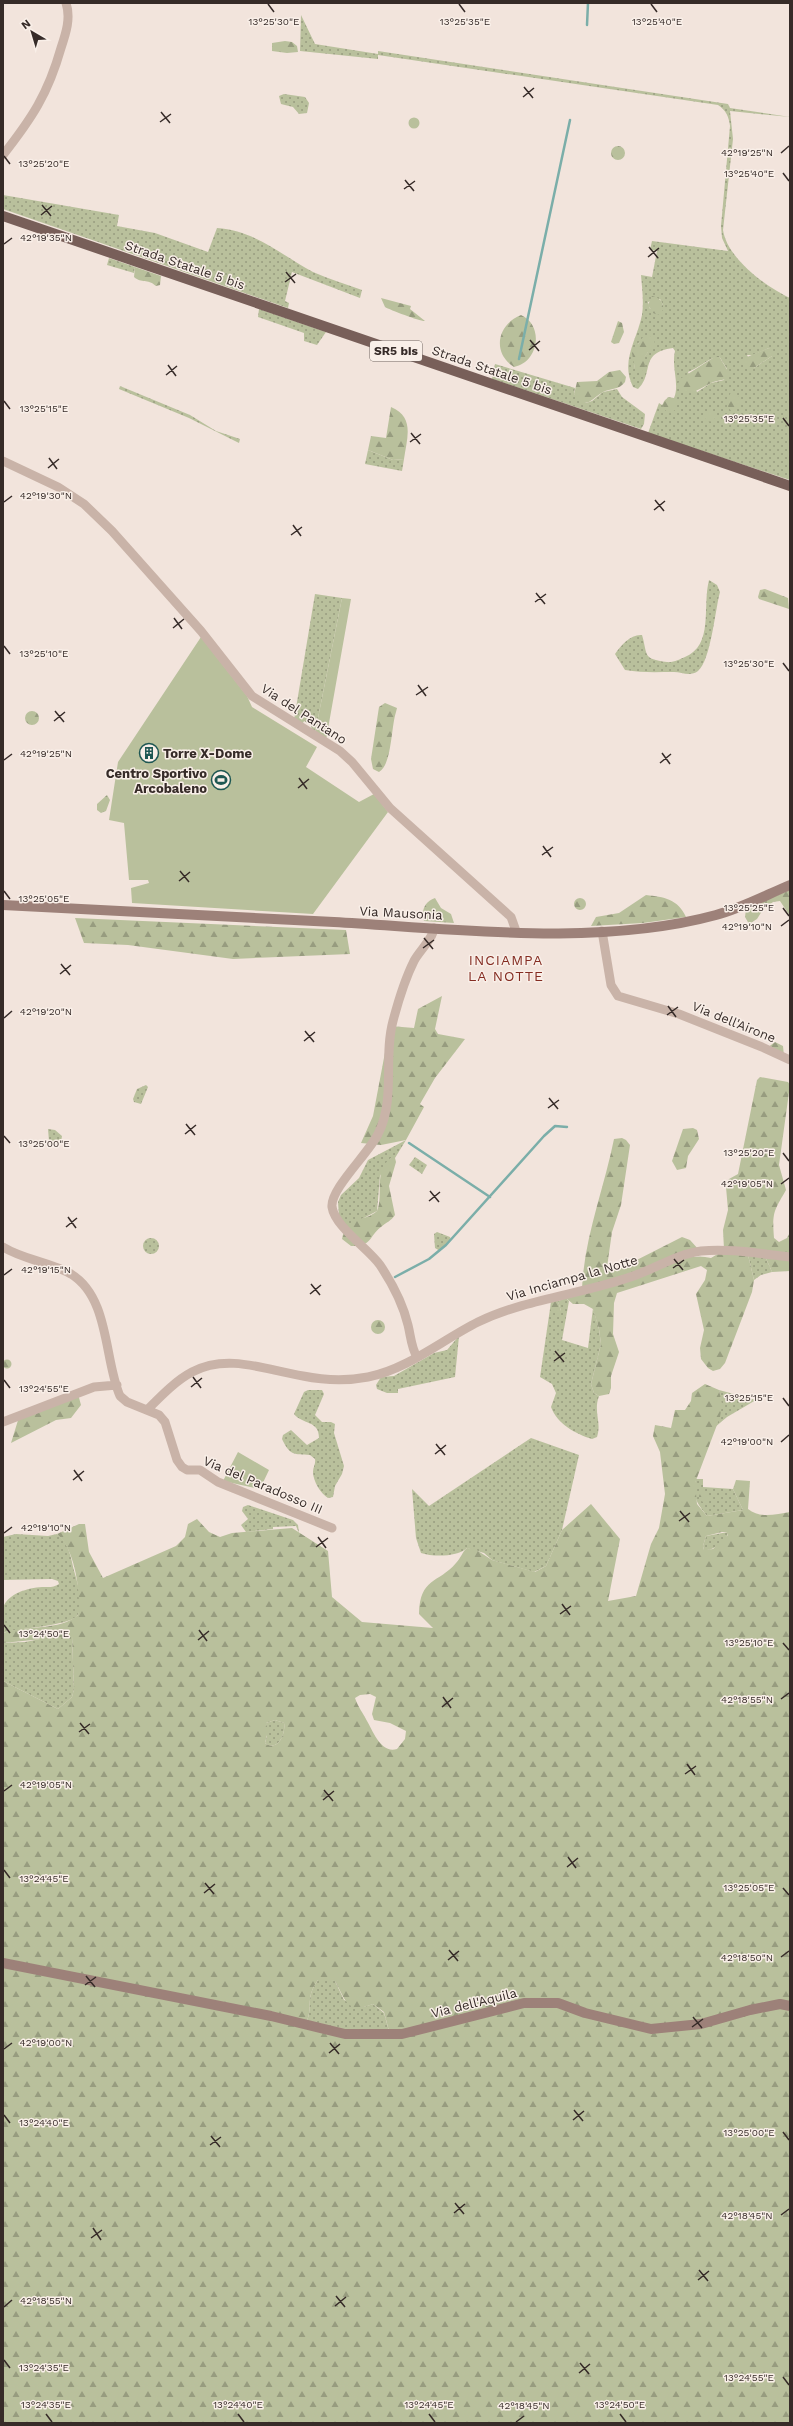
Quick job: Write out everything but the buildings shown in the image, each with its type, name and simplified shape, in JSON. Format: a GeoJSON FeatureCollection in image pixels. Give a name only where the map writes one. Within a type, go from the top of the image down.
{"type":"FeatureCollection","features":[{"type":"Feature","properties":{"kind":"main road","name":"Strada Statale 5 bis"},"geometry":{"type":"LineString","coordinates":[[3,216],[790,486]]}},
{"type":"Feature","properties":{"kind":"main road","name":"Via Mausonia"},"geometry":{"type":"LineString","coordinates":[[3,906],[434,928],[516,931],[602,931],[655,927],[717,914],[790,884]]}},
{"type":"Feature","properties":{"kind":"main road","name":"Via dell'Aquila"},"geometry":{"type":"LineString","coordinates":[[3,1963],[271,2016],[345,2034],[402,2034],[524,2003],[558,2003],[585,2013],[651,2029],[701,2024],[750,2010],[780,2004],[790,2006]]}},
{"type":"Feature","properties":{"kind":"street"},"geometry":{"type":"LineString","coordinates":[[3,155],[35,112],[52,79],[68,24],[66,3]]}},
{"type":"Feature","properties":{"kind":"street","name":"Via del Pantano"},"geometry":{"type":"LineString","coordinates":[[3,461],[58,487],[84,504],[112,531],[201,631],[252,696],[340,751],[352,762],[390,808],[511,917],[516,931]]}},
{"type":"Feature","properties":{"kind":"street"},"geometry":{"type":"LineString","coordinates":[[417,1357],[411,1344],[402,1307],[390,1281],[379,1264],[332,1210],[332,1201],[339,1188],[373,1144],[382,1126],[388,1096],[392,1022],[412,964],[434,928]]}},
{"type":"Feature","properties":{"kind":"street","name":"Via dell'Airone"},"geometry":{"type":"LineString","coordinates":[[602,931],[611,985],[618,996],[679,1014],[790,1060]]}},
{"type":"Feature","properties":{"kind":"street","name":"Via del Paradosso III"},"geometry":{"type":"LineString","coordinates":[[3,1247],[69,1273],[85,1285],[92,1296],[106,1336],[120,1396],[125,1401],[159,1415],[165,1422],[177,1460],[182,1467],[187,1470],[200,1470],[218,1482],[332,1528]]}},
{"type":"Feature","properties":{"kind":"street","name":"Via Inciampa la Notte"},"geometry":{"type":"LineString","coordinates":[[147,1410],[192,1372],[213,1365],[240,1363],[304,1376],[328,1379],[368,1377],[403,1365],[480,1322],[515,1307],[571,1295],[629,1277],[681,1256],[700,1251],[721,1250],[790,1257]]}},
{"type":"Feature","properties":{"kind":"street"},"geometry":{"type":"LineString","coordinates":[[3,1422],[94,1387],[117,1385]]}},
{"type":"Feature","properties":{"kind":"green space"},"geometry":{"type":"Polygon","coordinates":[[[301,15],[315,44],[378,54],[378,51],[728,104],[730,108],[790,117],[730,111],[733,139],[723,230],[726,241],[740,261],[759,279],[790,298],[790,480],[648,433],[659,403],[662,405],[668,397],[674,398],[676,393],[674,363],[675,351],[673,348],[655,354],[649,364],[646,377],[638,389],[633,387],[629,377],[629,359],[643,310],[641,275],[652,277],[657,251],[650,250],[652,241],[728,251],[722,238],[721,226],[730,126],[727,114],[721,107],[718,105],[378,55],[378,59],[300,51],[301,15]],[[660,299],[648,302],[650,309],[663,305],[660,299]],[[639,342],[634,361],[635,369],[648,352],[639,342]],[[769,348],[753,355],[747,355],[754,368],[772,356],[769,348]],[[719,356],[688,372],[697,392],[711,383],[724,380],[727,369],[719,356]]]}},
{"type":"Feature","properties":{"kind":"green space"},"geometry":{"type":"Polygon","coordinates":[[[285,41],[292,42],[297,46],[298,52],[287,53],[272,51],[272,43],[285,41]]]}},
{"type":"Feature","properties":{"kind":"green space"},"geometry":{"type":"Polygon","coordinates":[[[284,94],[305,97],[309,103],[307,113],[299,114],[293,107],[281,104],[279,96],[284,94]]]}},
{"type":"Feature","properties":{"kind":"green space"},"geometry":{"type":"Polygon","coordinates":[[[412,118],[416,118],[418,119],[418,127],[412,128],[409,125],[409,121],[412,118]]]}},
{"type":"Feature","properties":{"kind":"green space"},"geometry":{"type":"Polygon","coordinates":[[[618,146],[623,148],[625,153],[623,158],[618,160],[613,158],[611,153],[613,148],[618,146]]]}},
{"type":"Feature","properties":{"kind":"green space"},"geometry":{"type":"Polygon","coordinates":[[[3,195],[119,215],[117,226],[155,233],[208,252],[217,228],[243,233],[267,244],[313,272],[362,290],[360,298],[292,272],[285,301],[289,303],[288,308],[3,209],[3,195]]]}},
{"type":"Feature","properties":{"kind":"green space"},"geometry":{"type":"Polygon","coordinates":[[[109,258],[135,267],[134,273],[107,265],[109,258]]]}},
{"type":"Feature","properties":{"kind":"green space"},"geometry":{"type":"Polygon","coordinates":[[[135,267],[161,276],[160,285],[156,286],[150,282],[134,277],[135,267]]]}},
{"type":"Feature","properties":{"kind":"green space"},"geometry":{"type":"Polygon","coordinates":[[[652,296],[659,299],[663,305],[663,310],[658,315],[653,313],[648,305],[652,296]]]}},
{"type":"Feature","properties":{"kind":"green space"},"geometry":{"type":"Polygon","coordinates":[[[381,298],[411,306],[410,309],[425,321],[406,316],[385,307],[381,298]]]}},
{"type":"Feature","properties":{"kind":"green space"},"geometry":{"type":"Polygon","coordinates":[[[259,309],[326,332],[317,345],[304,341],[304,333],[258,317],[259,309]]]}},
{"type":"Feature","properties":{"kind":"green space"},"geometry":{"type":"Polygon","coordinates":[[[521,315],[529,320],[533,327],[536,335],[536,344],[529,359],[514,367],[502,354],[500,339],[507,325],[513,319],[521,315]]]}},
{"type":"Feature","properties":{"kind":"green space"},"geometry":{"type":"Polygon","coordinates":[[[618,321],[622,323],[624,332],[619,343],[614,344],[611,342],[618,321]]]}},
{"type":"Feature","properties":{"kind":"green space"},"geometry":{"type":"Polygon","coordinates":[[[650,336],[655,342],[644,358],[645,368],[640,374],[635,369],[632,353],[643,337],[650,336]]]}},
{"type":"Feature","properties":{"kind":"green space"},"geometry":{"type":"Polygon","coordinates":[[[769,348],[773,352],[772,356],[754,368],[747,367],[742,359],[769,348]]]}},
{"type":"Feature","properties":{"kind":"green space"},"geometry":{"type":"Polygon","coordinates":[[[716,356],[719,356],[729,373],[727,378],[713,382],[693,392],[682,389],[678,384],[680,379],[716,356]]]}},
{"type":"Feature","properties":{"kind":"green space"},"geometry":{"type":"Polygon","coordinates":[[[495,364],[575,388],[574,394],[586,403],[592,401],[603,392],[617,389],[622,397],[645,414],[644,424],[641,429],[492,379],[495,364]]]}},
{"type":"Feature","properties":{"kind":"green space"},"geometry":{"type":"Polygon","coordinates":[[[620,370],[626,377],[623,385],[618,388],[603,392],[585,403],[578,399],[574,394],[577,382],[597,381],[609,372],[620,370]]]}},
{"type":"Feature","properties":{"kind":"green space"},"geometry":{"type":"Polygon","coordinates":[[[120,386],[190,415],[216,431],[240,439],[239,443],[189,418],[119,389],[120,386]]]}},
{"type":"Feature","properties":{"kind":"green space"},"geometry":{"type":"Polygon","coordinates":[[[731,392],[735,393],[740,398],[739,407],[731,411],[726,403],[731,392]]]}},
{"type":"Feature","properties":{"kind":"green space"},"geometry":{"type":"Polygon","coordinates":[[[667,398],[673,398],[677,402],[677,408],[673,412],[667,412],[663,408],[663,402],[667,398]]]}},
{"type":"Feature","properties":{"kind":"green space"},"geometry":{"type":"Polygon","coordinates":[[[391,407],[399,411],[404,416],[408,429],[404,459],[393,460],[368,450],[371,436],[386,438],[391,407]]]}},
{"type":"Feature","properties":{"kind":"green space"},"geometry":{"type":"Polygon","coordinates":[[[710,410],[714,412],[716,416],[714,420],[710,422],[706,420],[704,416],[706,412],[710,410]]]}},
{"type":"Feature","properties":{"kind":"green space"},"geometry":{"type":"Polygon","coordinates":[[[368,450],[393,460],[404,459],[402,471],[365,464],[368,450]]]}},
{"type":"Feature","properties":{"kind":"green space"},"geometry":{"type":"Polygon","coordinates":[[[709,580],[717,585],[720,592],[706,657],[698,671],[689,674],[625,670],[615,654],[620,647],[634,636],[642,635],[647,655],[659,661],[676,661],[694,651],[700,644],[703,634],[709,580]]]}},
{"type":"Feature","properties":{"kind":"green space"},"geometry":{"type":"Polygon","coordinates":[[[765,589],[788,598],[789,609],[759,599],[758,597],[760,590],[765,589]]]}},
{"type":"Feature","properties":{"kind":"green space"},"geometry":{"type":"Polygon","coordinates":[[[315,594],[342,598],[315,733],[312,731],[311,725],[304,721],[302,725],[294,720],[315,594]]]}},
{"type":"Feature","properties":{"kind":"green space"},"geometry":{"type":"Polygon","coordinates":[[[342,598],[351,599],[326,740],[315,733],[342,598]]]}},
{"type":"Feature","properties":{"kind":"green space","name":"Centro Sportivo Arcobaleno"},"geometry":{"type":"Polygon","coordinates":[[[201,637],[247,696],[252,707],[317,747],[306,767],[359,802],[374,794],[388,812],[313,914],[132,903],[131,888],[149,883],[148,880],[129,880],[124,823],[109,820],[118,762],[201,637]]]}},
{"type":"Feature","properties":{"kind":"green space"},"geometry":{"type":"Polygon","coordinates":[[[385,703],[397,708],[389,754],[383,768],[379,772],[373,769],[371,759],[379,707],[385,703]]]}},
{"type":"Feature","properties":{"kind":"green space"},"geometry":{"type":"Polygon","coordinates":[[[32,711],[37,713],[39,718],[37,723],[32,725],[27,723],[25,718],[27,713],[32,711]]]}},
{"type":"Feature","properties":{"kind":"green space"},"geometry":{"type":"Polygon","coordinates":[[[107,795],[110,800],[106,811],[101,813],[97,810],[97,804],[107,795]]]}},
{"type":"Feature","properties":{"kind":"green space"},"geometry":{"type":"Polygon","coordinates":[[[790,890],[790,916],[780,901],[773,902],[773,897],[790,890]]]}},
{"type":"Feature","properties":{"kind":"green space"},"geometry":{"type":"Polygon","coordinates":[[[646,895],[670,900],[679,906],[686,917],[643,923],[591,926],[596,917],[619,913],[646,895]]]}},
{"type":"Feature","properties":{"kind":"green space"},"geometry":{"type":"Polygon","coordinates":[[[773,897],[773,902],[762,911],[757,904],[773,897]]]}},
{"type":"Feature","properties":{"kind":"green space"},"geometry":{"type":"Polygon","coordinates":[[[435,898],[441,908],[451,914],[454,923],[424,921],[424,907],[428,902],[435,898]]]}},
{"type":"Feature","properties":{"kind":"green space"},"geometry":{"type":"Polygon","coordinates":[[[580,898],[584,900],[586,904],[584,908],[580,910],[576,908],[574,904],[576,900],[580,898]]]}},
{"type":"Feature","properties":{"kind":"green space"},"geometry":{"type":"Polygon","coordinates":[[[757,904],[762,911],[757,919],[749,924],[745,917],[746,909],[757,904]]]}},
{"type":"Feature","properties":{"kind":"green space"},"geometry":{"type":"Polygon","coordinates":[[[75,918],[346,930],[350,954],[233,959],[128,945],[84,943],[75,918]]]}},
{"type":"Feature","properties":{"kind":"green space"},"geometry":{"type":"Polygon","coordinates":[[[442,996],[435,1029],[438,1034],[465,1039],[435,1078],[420,1104],[424,1107],[406,1140],[381,1145],[361,1143],[373,1116],[390,1026],[414,1028],[418,1009],[442,996]]]}},
{"type":"Feature","properties":{"kind":"green space"},"geometry":{"type":"Polygon","coordinates":[[[775,1042],[783,1046],[784,1056],[767,1048],[775,1042]]]}},
{"type":"Feature","properties":{"kind":"green space"},"geometry":{"type":"Polygon","coordinates":[[[760,1077],[788,1082],[790,1085],[779,1165],[786,1190],[776,1208],[773,1222],[774,1238],[779,1242],[787,1238],[790,1232],[790,1256],[724,1249],[723,1230],[728,1210],[726,1187],[729,1179],[738,1174],[757,1080],[760,1077]]]}},
{"type":"Feature","properties":{"kind":"green space"},"geometry":{"type":"Polygon","coordinates":[[[146,1085],[148,1087],[141,1104],[134,1102],[133,1099],[137,1089],[146,1085]]]}},
{"type":"Feature","properties":{"kind":"green space"},"geometry":{"type":"Polygon","coordinates":[[[693,1128],[697,1130],[699,1139],[688,1156],[686,1168],[677,1170],[672,1161],[683,1129],[693,1128]]]}},
{"type":"Feature","properties":{"kind":"green space"},"geometry":{"type":"Polygon","coordinates":[[[48,1129],[55,1130],[62,1136],[61,1142],[57,1144],[49,1141],[48,1129]]]}},
{"type":"Feature","properties":{"kind":"green space"},"geometry":{"type":"Polygon","coordinates":[[[622,1138],[630,1145],[621,1205],[612,1232],[607,1267],[610,1270],[619,1269],[682,1237],[690,1240],[699,1250],[582,1289],[586,1251],[590,1232],[614,1139],[622,1138]]]}},
{"type":"Feature","properties":{"kind":"green space"},"geometry":{"type":"Polygon","coordinates":[[[406,1140],[395,1158],[391,1158],[380,1176],[377,1211],[347,1227],[339,1216],[338,1202],[341,1195],[359,1178],[368,1160],[406,1140]]]}},
{"type":"Feature","properties":{"kind":"green space"},"geometry":{"type":"Polygon","coordinates":[[[415,1157],[427,1165],[422,1174],[409,1165],[415,1157]]]}},
{"type":"Feature","properties":{"kind":"green space"},"geometry":{"type":"Polygon","coordinates":[[[391,1158],[395,1158],[396,1162],[389,1186],[395,1215],[377,1231],[367,1243],[358,1246],[351,1246],[342,1239],[344,1231],[352,1222],[372,1215],[377,1211],[380,1198],[382,1170],[391,1158]]]}},
{"type":"Feature","properties":{"kind":"green space"},"geometry":{"type":"Polygon","coordinates":[[[437,1232],[450,1237],[451,1240],[440,1251],[435,1248],[434,1234],[437,1232]]]}},
{"type":"Feature","properties":{"kind":"green space"},"geometry":{"type":"Polygon","coordinates":[[[148,1238],[154,1238],[159,1243],[157,1252],[154,1254],[148,1254],[143,1249],[143,1243],[148,1238]]]}},
{"type":"Feature","properties":{"kind":"green space"},"geometry":{"type":"Polygon","coordinates":[[[721,1252],[748,1255],[754,1280],[752,1292],[725,1363],[720,1369],[713,1371],[708,1368],[701,1359],[700,1348],[704,1330],[696,1294],[705,1280],[707,1270],[701,1266],[617,1293],[614,1303],[613,1334],[619,1352],[611,1376],[611,1388],[609,1394],[599,1396],[594,1393],[591,1384],[601,1344],[599,1329],[593,1309],[584,1304],[573,1304],[566,1298],[659,1263],[696,1257],[711,1258],[721,1252]]]}},
{"type":"Feature","properties":{"kind":"green space"},"geometry":{"type":"Polygon","coordinates":[[[748,1255],[765,1256],[772,1272],[761,1275],[754,1280],[748,1255]]]}},
{"type":"Feature","properties":{"kind":"green space"},"geometry":{"type":"Polygon","coordinates":[[[765,1256],[790,1258],[790,1271],[772,1272],[765,1256]]]}},
{"type":"Feature","properties":{"kind":"green space"},"geometry":{"type":"Polygon","coordinates":[[[566,1298],[569,1301],[562,1340],[588,1348],[593,1308],[599,1329],[601,1344],[591,1384],[594,1393],[599,1396],[597,1407],[599,1427],[597,1437],[592,1439],[568,1428],[562,1423],[551,1407],[556,1393],[552,1384],[540,1377],[550,1309],[561,1311],[558,1301],[566,1298]]]}},
{"type":"Feature","properties":{"kind":"green space"},"geometry":{"type":"Polygon","coordinates":[[[551,1301],[558,1301],[561,1311],[555,1313],[550,1309],[551,1301]]]}},
{"type":"Feature","properties":{"kind":"green space"},"geometry":{"type":"Polygon","coordinates":[[[375,1320],[381,1320],[385,1324],[385,1330],[381,1334],[375,1334],[371,1330],[371,1324],[375,1320]]]}},
{"type":"Feature","properties":{"kind":"green space"},"geometry":{"type":"Polygon","coordinates":[[[459,1336],[455,1377],[398,1389],[398,1393],[387,1393],[377,1389],[376,1385],[381,1377],[394,1376],[434,1353],[447,1350],[459,1336]]]}},
{"type":"Feature","properties":{"kind":"green space"},"geometry":{"type":"Polygon","coordinates":[[[7,1359],[12,1364],[7,1369],[2,1364],[7,1359]]]}},
{"type":"Feature","properties":{"kind":"green space"},"geometry":{"type":"Polygon","coordinates":[[[705,1384],[719,1390],[722,1404],[720,1417],[695,1483],[697,1504],[707,1516],[743,1510],[733,1489],[736,1480],[750,1481],[748,1509],[763,1515],[774,1515],[790,1512],[790,2002],[700,2021],[651,2026],[586,2010],[559,1999],[402,2031],[389,2031],[384,2012],[373,2004],[358,2008],[352,2006],[345,1999],[335,1981],[318,1980],[310,1997],[309,2015],[307,2021],[3,1960],[3,1681],[58,1709],[72,1697],[74,1689],[72,1636],[3,1643],[3,1633],[22,1629],[52,1626],[71,1620],[78,1615],[78,1584],[72,1560],[63,1540],[57,1534],[79,1524],[85,1524],[89,1552],[103,1578],[176,1546],[185,1537],[188,1524],[197,1519],[209,1532],[220,1537],[232,1533],[292,1528],[328,1551],[332,1597],[362,1622],[433,1628],[419,1614],[420,1602],[423,1593],[431,1582],[449,1570],[456,1563],[467,1548],[475,1549],[492,1560],[535,1572],[546,1566],[562,1530],[591,1504],[620,1539],[608,1601],[636,1596],[651,1544],[659,1528],[665,1494],[660,1452],[653,1436],[655,1425],[671,1428],[675,1410],[685,1410],[691,1401],[692,1393],[705,1384]],[[727,1532],[706,1536],[703,1546],[704,1550],[713,1549],[728,1535],[727,1532]],[[370,1694],[360,1695],[355,1698],[356,1701],[378,1741],[386,1748],[391,1750],[397,1749],[405,1739],[406,1731],[390,1723],[374,1720],[372,1714],[376,1697],[370,1694]],[[275,1720],[266,1723],[268,1731],[265,1743],[274,1746],[280,1740],[284,1732],[284,1723],[275,1720]]]}},
{"type":"Feature","properties":{"kind":"green space"},"geometry":{"type":"Polygon","coordinates":[[[308,1390],[322,1390],[324,1394],[315,1415],[322,1422],[331,1422],[335,1424],[334,1433],[344,1466],[342,1474],[335,1486],[333,1497],[328,1498],[325,1496],[316,1483],[313,1476],[315,1459],[310,1455],[293,1453],[288,1449],[282,1439],[283,1435],[291,1430],[307,1445],[319,1438],[318,1432],[313,1425],[294,1414],[304,1392],[308,1390]]]}},
{"type":"Feature","properties":{"kind":"green space"},"geometry":{"type":"Polygon","coordinates":[[[719,1390],[756,1400],[727,1417],[714,1428],[720,1409],[719,1390]]]}},
{"type":"Feature","properties":{"kind":"green space"},"geometry":{"type":"Polygon","coordinates":[[[78,1394],[81,1405],[71,1418],[56,1420],[11,1443],[19,1417],[78,1394]]]}},
{"type":"Feature","properties":{"kind":"green space"},"geometry":{"type":"Polygon","coordinates":[[[531,1438],[579,1455],[562,1530],[546,1566],[534,1572],[492,1560],[484,1553],[467,1548],[452,1555],[432,1555],[421,1553],[416,1538],[412,1489],[429,1506],[531,1438]]]}},
{"type":"Feature","properties":{"kind":"green space"},"geometry":{"type":"Polygon","coordinates":[[[238,1452],[269,1470],[260,1489],[223,1481],[238,1452]]]}},
{"type":"Feature","properties":{"kind":"green space"},"geometry":{"type":"Polygon","coordinates":[[[696,1479],[703,1479],[703,1487],[733,1489],[743,1510],[707,1516],[696,1499],[694,1489],[696,1479]]]}},
{"type":"Feature","properties":{"kind":"green space"},"geometry":{"type":"Polygon","coordinates":[[[702,1492],[706,1492],[708,1493],[708,1501],[702,1502],[699,1499],[699,1495],[702,1492]]]}},
{"type":"Feature","properties":{"kind":"green space"},"geometry":{"type":"Polygon","coordinates":[[[248,1505],[293,1520],[298,1525],[299,1533],[296,1526],[273,1527],[273,1529],[246,1532],[241,1525],[248,1519],[242,1511],[243,1507],[248,1505]]]}},
{"type":"Feature","properties":{"kind":"green space"},"geometry":{"type":"Polygon","coordinates":[[[728,1532],[726,1539],[719,1545],[712,1549],[704,1550],[703,1546],[706,1536],[728,1532]]]}},
{"type":"Feature","properties":{"kind":"green space"},"geometry":{"type":"Polygon","coordinates":[[[16,1534],[48,1536],[57,1534],[65,1542],[79,1589],[80,1607],[77,1616],[64,1622],[3,1633],[2,1611],[9,1599],[25,1590],[53,1587],[59,1584],[58,1581],[52,1579],[3,1580],[3,1537],[16,1534]]]}},
{"type":"Feature","properties":{"kind":"green space"},"geometry":{"type":"Polygon","coordinates":[[[55,1636],[72,1636],[74,1689],[72,1697],[58,1709],[3,1681],[3,1643],[25,1642],[55,1636]]]}},
{"type":"Feature","properties":{"kind":"green space"},"geometry":{"type":"Polygon","coordinates":[[[275,1720],[284,1723],[284,1732],[280,1740],[274,1746],[265,1743],[267,1736],[266,1723],[275,1720]]]}},
{"type":"Feature","properties":{"kind":"green space"},"geometry":{"type":"Polygon","coordinates":[[[3,1966],[271,2019],[403,2038],[525,2006],[557,2006],[651,2033],[780,2007],[790,2009],[790,2423],[3,2423],[3,1966]]]}},
{"type":"Feature","properties":{"kind":"green space"},"geometry":{"type":"Polygon","coordinates":[[[327,1979],[335,1981],[344,2000],[364,2007],[373,2004],[384,2013],[389,2031],[345,2031],[307,2021],[309,2015],[310,1997],[314,1986],[318,1980],[327,1979]]]}},
{"type":"Feature","properties":{"kind":"waterway"},"geometry":{"type":"LineString","coordinates":[[587,25],[588,3]]}},
{"type":"Feature","properties":{"kind":"waterway"},"geometry":{"type":"LineString","coordinates":[[519,359],[570,120]]}},
{"type":"Feature","properties":{"kind":"waterway"},"geometry":{"type":"LineString","coordinates":[[395,1277],[429,1259],[446,1245],[544,1136],[555,1126],[567,1127]]}},
{"type":"Feature","properties":{"kind":"waterway"},"geometry":{"type":"LineString","coordinates":[[409,1143],[490,1197]]}},
{"type":"Feature","properties":{"kind":"place","name":"Torre X-Dome"},"geometry":{"type":"Point","coordinates":[149,753]}},
{"type":"Feature","properties":{"kind":"place","name":"Centro Sportivo Arcobaleno"},"geometry":{"type":"Point","coordinates":[221,780]}},
{"type":"Feature","properties":{"kind":"district","name":"INCIAMPA LA NOTTE"},"geometry":{"type":"Point","coordinates":[506,968]}}]}
